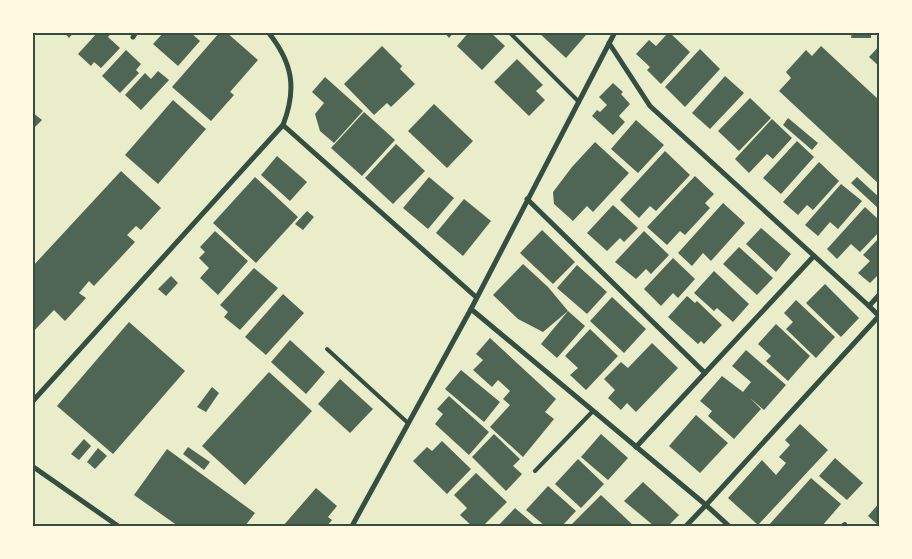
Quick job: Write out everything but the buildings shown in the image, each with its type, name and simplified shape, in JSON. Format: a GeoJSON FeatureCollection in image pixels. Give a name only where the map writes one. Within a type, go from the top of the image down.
{"type":"FeatureCollection","features":[{"type":"Feature","properties":{"kind":"street"},"geometry":{"type":"LineString","coordinates":[[32,402],[283,125],[290,107],[291,87],[288,62],[268,32]]}},
{"type":"Feature","properties":{"kind":"street"},"geometry":{"type":"LineString","coordinates":[[352,526],[471,309],[615,32]]}},
{"type":"Feature","properties":{"kind":"street"},"geometry":{"type":"LineString","coordinates":[[609,44],[650,106],[879,316],[686,526]]}},
{"type":"Feature","properties":{"kind":"street"},"geometry":{"type":"LineString","coordinates":[[283,125],[476,297]]}},
{"type":"Feature","properties":{"kind":"street"},"geometry":{"type":"LineString","coordinates":[[527,199],[705,373]]}},
{"type":"Feature","properties":{"kind":"street"},"geometry":{"type":"LineString","coordinates":[[636,447],[813,257]]}},
{"type":"Feature","properties":{"kind":"street"},"geometry":{"type":"LineString","coordinates":[[869,306],[880,294]]}},
{"type":"Feature","properties":{"kind":"street"},"geometry":{"type":"LineString","coordinates":[[471,309],[729,526]]}},
{"type":"Feature","properties":{"kind":"street"},"geometry":{"type":"LineString","coordinates":[[32,466],[118,526]]}},
{"type":"Feature","properties":{"kind":"lane"},"geometry":{"type":"LineString","coordinates":[[509,32],[579,102]]}},
{"type":"Feature","properties":{"kind":"lane"},"geometry":{"type":"LineString","coordinates":[[327,349],[408,423]]}},
{"type":"Feature","properties":{"kind":"lane"},"geometry":{"type":"LineString","coordinates":[[535,471],[593,411]]}}]}
